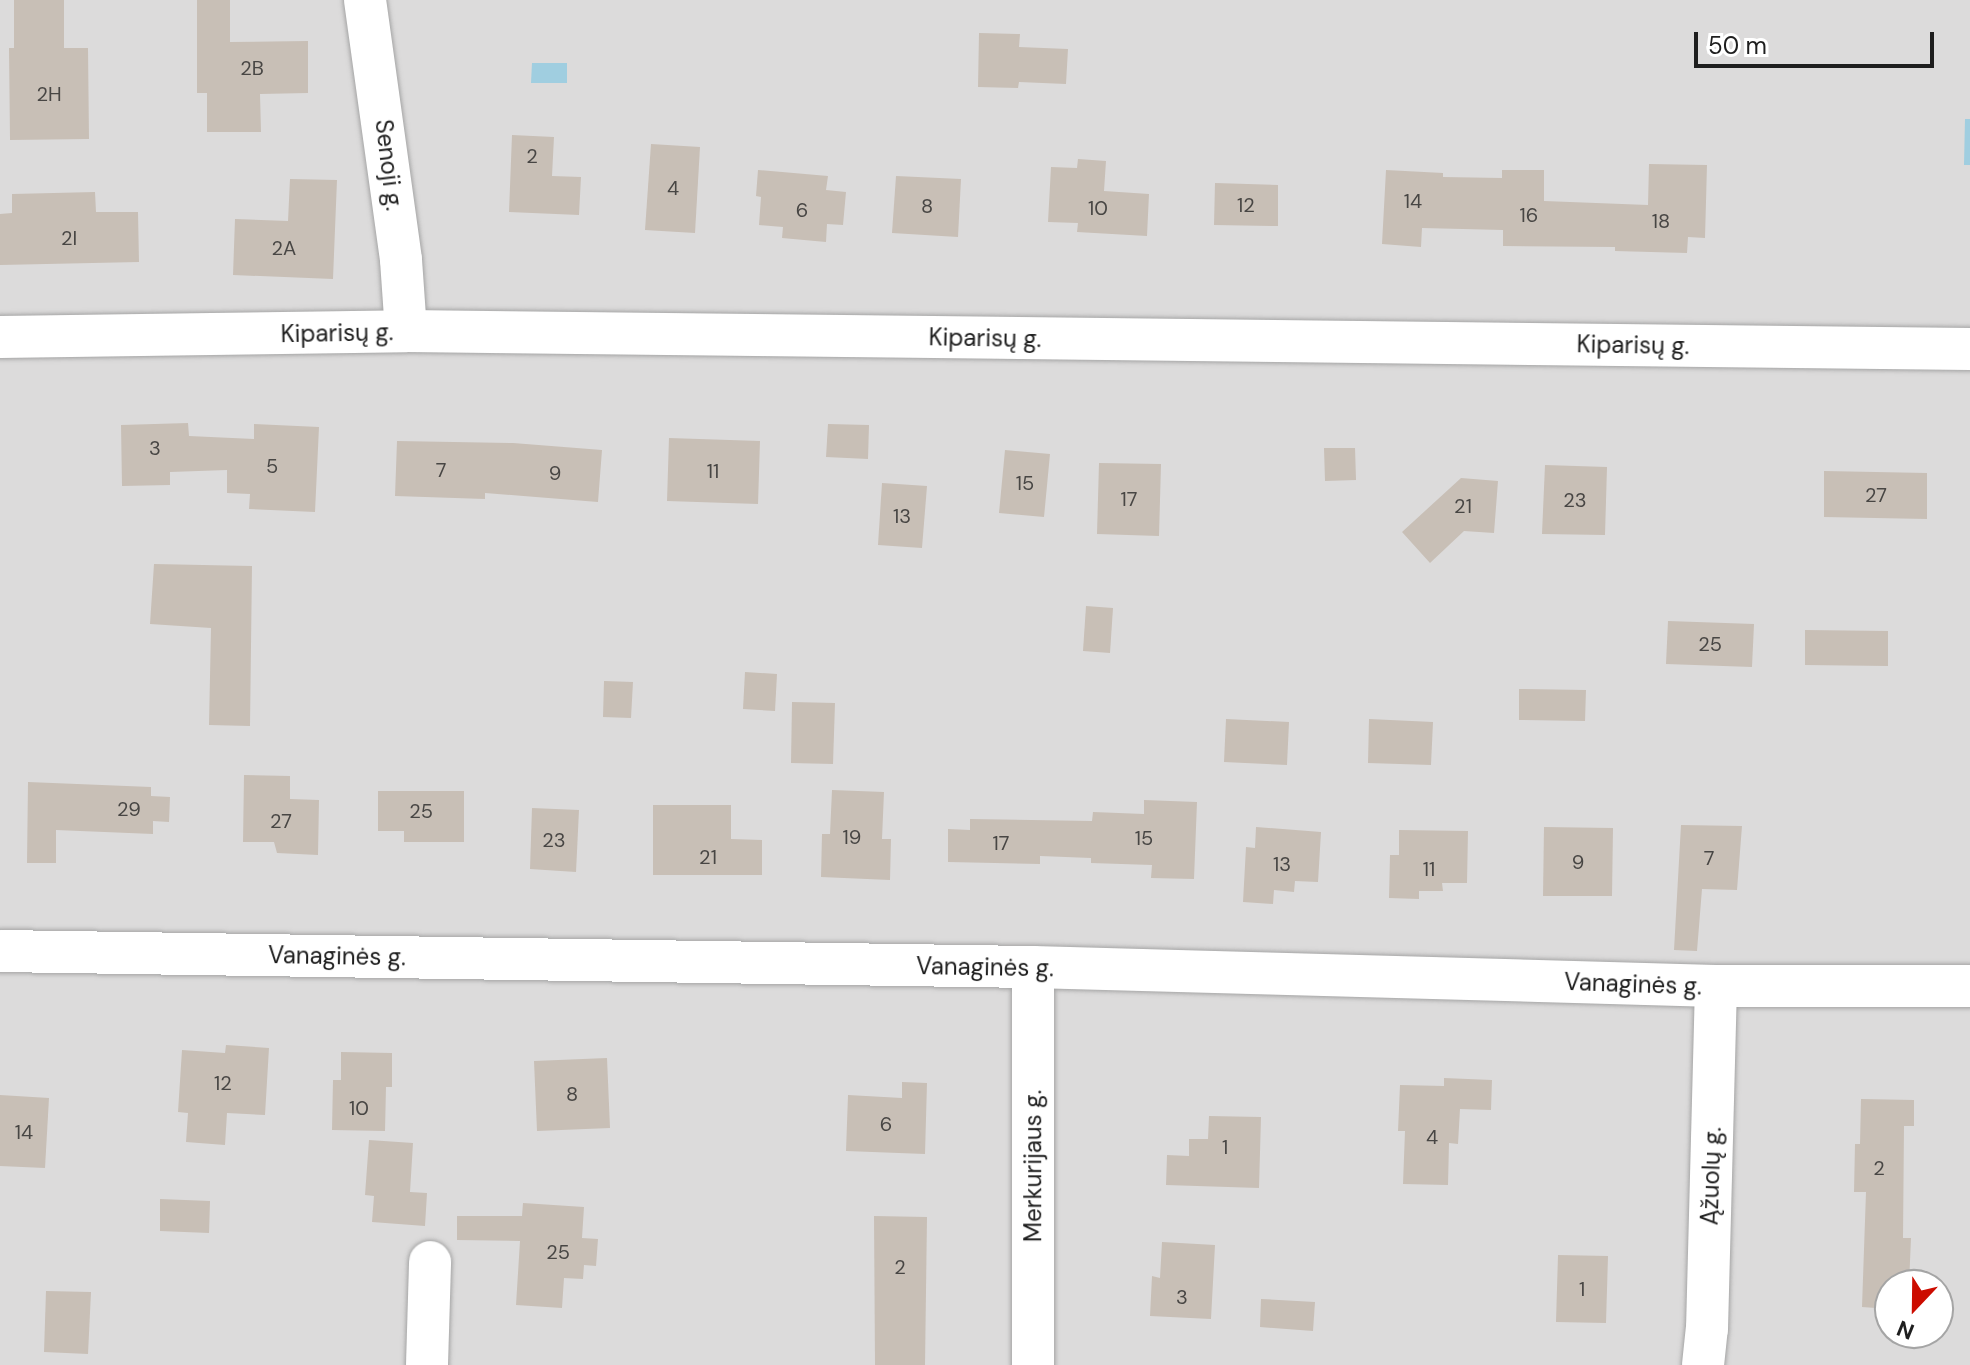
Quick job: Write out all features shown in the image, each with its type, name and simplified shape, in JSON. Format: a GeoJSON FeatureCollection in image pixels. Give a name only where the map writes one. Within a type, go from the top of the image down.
{"type":"FeatureCollection","features":[{"type":"Feature","properties":{"kind":"street","name":"Senoji g."},"geometry":{"type":"LineString","coordinates":[[365,0],[401,260],[406,331]]}},
{"type":"Feature","properties":{"kind":"street","name":"Kiparisų g."},"geometry":{"type":"LineString","coordinates":[[0,337],[406,331],[1970,349]]}},
{"type":"Feature","properties":{"kind":"street","name":"Vanaginės g."},"geometry":{"type":"LineString","coordinates":[[0,951],[1033,967],[1716,986],[1970,986]]}},
{"type":"Feature","properties":{"kind":"street","name":"Merkurijaus g."},"geometry":{"type":"LineString","coordinates":[[1033,967],[1033,1365]]}},
{"type":"Feature","properties":{"kind":"street","name":"Ąžuolų g."},"geometry":{"type":"LineString","coordinates":[[1703,1365],[1707,1329],[1716,986]]}},
{"type":"Feature","properties":{"kind":"street"},"geometry":{"type":"LineString","coordinates":[[427,1365],[430,1262]]}},
{"type":"Feature","properties":{"kind":"shaded area"},"geometry":{"type":"Polygon","coordinates":[[[0,0],[1970,0],[1970,1365],[0,1365],[0,0]]]}},
{"type":"Feature","properties":{"kind":"water"},"geometry":{"type":"Polygon","coordinates":[[[532,63],[567,63],[567,83],[531,83],[532,63]]]}},
{"type":"Feature","properties":{"kind":"water"},"geometry":{"type":"Polygon","coordinates":[[[1965,119],[1970,119],[1970,165],[1964,165],[1965,119]]]}},
{"type":"Feature","properties":{"kind":"building"},"geometry":{"type":"Polygon","coordinates":[[[14,0],[64,0],[64,48],[88,48],[89,139],[10,140],[9,48],[14,48],[14,0]]]}},
{"type":"Feature","properties":{"kind":"building"},"geometry":{"type":"Polygon","coordinates":[[[197,0],[230,0],[230,42],[308,41],[308,93],[260,94],[261,132],[207,132],[207,93],[197,93],[197,0]]]}},
{"type":"Feature","properties":{"kind":"building"},"geometry":{"type":"Polygon","coordinates":[[[979,33],[1020,34],[1019,47],[1068,49],[1066,84],[1019,82],[1018,88],[978,87],[979,33]]]}},
{"type":"Feature","properties":{"kind":"building"},"geometry":{"type":"Polygon","coordinates":[[[512,135],[554,137],[552,176],[581,177],[579,215],[509,212],[512,135]]]}},
{"type":"Feature","properties":{"kind":"building"},"geometry":{"type":"Polygon","coordinates":[[[651,144],[700,147],[695,233],[645,230],[651,144]]]}},
{"type":"Feature","properties":{"kind":"building"},"geometry":{"type":"Polygon","coordinates":[[[1078,159],[1106,161],[1104,191],[1149,194],[1147,236],[1077,232],[1078,223],[1048,222],[1051,167],[1077,168],[1078,159]]]}},
{"type":"Feature","properties":{"kind":"building"},"geometry":{"type":"Polygon","coordinates":[[[1649,164],[1707,165],[1705,238],[1688,237],[1687,253],[1615,251],[1615,247],[1503,246],[1503,230],[1422,228],[1421,247],[1382,244],[1386,170],[1443,173],[1443,177],[1502,178],[1502,170],[1544,170],[1544,201],[1648,205],[1649,164]]]}},
{"type":"Feature","properties":{"kind":"building"},"geometry":{"type":"Polygon","coordinates":[[[758,170],[828,176],[826,190],[846,192],[843,225],[827,224],[826,242],[782,238],[783,227],[759,225],[761,197],[756,196],[758,170]]]}},
{"type":"Feature","properties":{"kind":"building"},"geometry":{"type":"Polygon","coordinates":[[[896,176],[961,179],[958,237],[892,233],[896,176]]]}},
{"type":"Feature","properties":{"kind":"building"},"geometry":{"type":"Polygon","coordinates":[[[290,179],[337,180],[333,279],[233,275],[235,219],[288,221],[290,179]]]}},
{"type":"Feature","properties":{"kind":"building"},"geometry":{"type":"Polygon","coordinates":[[[1215,183],[1278,185],[1278,226],[1214,225],[1215,183]]]}},
{"type":"Feature","properties":{"kind":"building"},"geometry":{"type":"Polygon","coordinates":[[[95,192],[96,212],[138,212],[139,262],[0,265],[0,214],[12,213],[12,194],[95,192]]]}},
{"type":"Feature","properties":{"kind":"building"},"geometry":{"type":"Polygon","coordinates":[[[188,423],[189,436],[254,439],[254,424],[319,427],[315,512],[249,509],[250,494],[227,493],[227,470],[170,472],[170,485],[122,486],[121,425],[188,423]]]}},
{"type":"Feature","properties":{"kind":"building"},"geometry":{"type":"Polygon","coordinates":[[[828,424],[869,425],[868,459],[826,457],[828,424]]]}},
{"type":"Feature","properties":{"kind":"building"},"geometry":{"type":"Polygon","coordinates":[[[669,438],[760,441],[758,504],[667,501],[669,438]]]}},
{"type":"Feature","properties":{"kind":"building"},"geometry":{"type":"Polygon","coordinates":[[[397,441],[513,443],[602,450],[598,502],[485,493],[485,499],[395,496],[397,441]]]}},
{"type":"Feature","properties":{"kind":"building"},"geometry":{"type":"Polygon","coordinates":[[[1324,448],[1355,448],[1356,480],[1325,481],[1324,448]]]}},
{"type":"Feature","properties":{"kind":"building"},"geometry":{"type":"Polygon","coordinates":[[[1005,450],[1050,454],[1044,517],[999,513],[1005,450]]]}},
{"type":"Feature","properties":{"kind":"building"},"geometry":{"type":"Polygon","coordinates":[[[1099,463],[1161,464],[1159,536],[1097,534],[1099,463]]]}},
{"type":"Feature","properties":{"kind":"building"},"geometry":{"type":"Polygon","coordinates":[[[1545,465],[1607,467],[1605,535],[1542,534],[1545,465]]]}},
{"type":"Feature","properties":{"kind":"building"},"geometry":{"type":"Polygon","coordinates":[[[1824,471],[1927,473],[1927,519],[1824,517],[1824,471]]]}},
{"type":"Feature","properties":{"kind":"building"},"geometry":{"type":"Polygon","coordinates":[[[1461,478],[1498,481],[1494,533],[1464,531],[1430,563],[1402,532],[1461,478]]]}},
{"type":"Feature","properties":{"kind":"building"},"geometry":{"type":"Polygon","coordinates":[[[882,483],[927,486],[922,548],[878,545],[882,483]]]}},
{"type":"Feature","properties":{"kind":"building"},"geometry":{"type":"Polygon","coordinates":[[[154,564],[252,566],[250,726],[209,725],[211,628],[150,624],[154,564]]]}},
{"type":"Feature","properties":{"kind":"building"},"geometry":{"type":"Polygon","coordinates":[[[1086,606],[1113,608],[1110,653],[1083,651],[1086,606]]]}},
{"type":"Feature","properties":{"kind":"building"},"geometry":{"type":"Polygon","coordinates":[[[1668,621],[1754,624],[1752,667],[1666,664],[1668,621]]]}},
{"type":"Feature","properties":{"kind":"building"},"geometry":{"type":"Polygon","coordinates":[[[1805,630],[1888,631],[1888,666],[1805,665],[1805,630]]]}},
{"type":"Feature","properties":{"kind":"building"},"geometry":{"type":"Polygon","coordinates":[[[745,672],[777,674],[775,711],[743,709],[745,672]]]}},
{"type":"Feature","properties":{"kind":"building"},"geometry":{"type":"Polygon","coordinates":[[[604,681],[633,682],[631,718],[603,717],[604,681]]]}},
{"type":"Feature","properties":{"kind":"building"},"geometry":{"type":"Polygon","coordinates":[[[1519,689],[1586,690],[1585,721],[1519,720],[1519,689]]]}},
{"type":"Feature","properties":{"kind":"building"},"geometry":{"type":"Polygon","coordinates":[[[792,702],[835,703],[833,764],[791,763],[792,702]]]}},
{"type":"Feature","properties":{"kind":"building"},"geometry":{"type":"Polygon","coordinates":[[[1226,719],[1289,722],[1287,765],[1224,762],[1226,719]]]}},
{"type":"Feature","properties":{"kind":"building"},"geometry":{"type":"Polygon","coordinates":[[[1369,719],[1433,722],[1431,765],[1368,763],[1369,719]]]}},
{"type":"Feature","properties":{"kind":"building"},"geometry":{"type":"Polygon","coordinates":[[[244,775],[290,776],[290,799],[319,800],[318,855],[277,853],[274,842],[243,842],[244,775]]]}},
{"type":"Feature","properties":{"kind":"building"},"geometry":{"type":"Polygon","coordinates":[[[28,782],[151,787],[151,796],[170,797],[169,822],[153,821],[153,834],[56,830],[56,863],[27,863],[28,782]]]}},
{"type":"Feature","properties":{"kind":"building"},"geometry":{"type":"Polygon","coordinates":[[[832,790],[884,792],[882,839],[891,839],[890,880],[821,877],[822,834],[830,834],[832,790]]]}},
{"type":"Feature","properties":{"kind":"building"},"geometry":{"type":"Polygon","coordinates":[[[378,791],[464,791],[464,842],[404,842],[404,831],[378,831],[378,791]]]}},
{"type":"Feature","properties":{"kind":"building"},"geometry":{"type":"Polygon","coordinates":[[[1144,800],[1197,802],[1194,879],[1151,878],[1152,865],[1091,863],[1091,858],[1040,856],[1040,864],[948,862],[948,829],[970,830],[970,819],[1092,821],[1093,812],[1144,814],[1144,800]]]}},
{"type":"Feature","properties":{"kind":"building"},"geometry":{"type":"Polygon","coordinates":[[[653,805],[731,805],[731,839],[762,840],[762,875],[653,875],[653,805]]]}},
{"type":"Feature","properties":{"kind":"building"},"geometry":{"type":"Polygon","coordinates":[[[532,808],[579,810],[576,872],[530,869],[532,808]]]}},
{"type":"Feature","properties":{"kind":"building"},"geometry":{"type":"Polygon","coordinates":[[[1681,825],[1742,826],[1737,890],[1702,889],[1697,951],[1674,950],[1681,825]]]}},
{"type":"Feature","properties":{"kind":"building"},"geometry":{"type":"Polygon","coordinates":[[[1256,827],[1321,832],[1318,882],[1295,881],[1294,892],[1274,890],[1273,904],[1243,902],[1246,847],[1255,848],[1256,827]]]}},
{"type":"Feature","properties":{"kind":"building"},"geometry":{"type":"Polygon","coordinates":[[[1544,827],[1613,828],[1612,896],[1543,896],[1544,827]]]}},
{"type":"Feature","properties":{"kind":"building"},"geometry":{"type":"Polygon","coordinates":[[[1399,830],[1468,831],[1467,883],[1442,883],[1443,891],[1419,891],[1419,899],[1389,898],[1390,855],[1399,855],[1399,830]]]}},
{"type":"Feature","properties":{"kind":"building"},"geometry":{"type":"Polygon","coordinates":[[[226,1045],[269,1048],[265,1115],[227,1113],[225,1145],[186,1142],[188,1113],[178,1112],[182,1050],[225,1053],[226,1045]]]}},
{"type":"Feature","properties":{"kind":"building"},"geometry":{"type":"Polygon","coordinates":[[[341,1052],[392,1053],[392,1087],[386,1087],[385,1131],[332,1130],[333,1080],[341,1080],[341,1052]]]}},
{"type":"Feature","properties":{"kind":"building"},"geometry":{"type":"Polygon","coordinates":[[[607,1058],[610,1128],[537,1131],[534,1061],[607,1058]]]}},
{"type":"Feature","properties":{"kind":"building"},"geometry":{"type":"Polygon","coordinates":[[[1444,1078],[1492,1080],[1491,1110],[1460,1109],[1458,1144],[1449,1143],[1448,1185],[1403,1184],[1405,1131],[1398,1131],[1400,1085],[1444,1086],[1444,1078]]]}},
{"type":"Feature","properties":{"kind":"building"},"geometry":{"type":"Polygon","coordinates":[[[902,1082],[927,1083],[925,1154],[846,1151],[848,1095],[902,1098],[902,1082]]]}},
{"type":"Feature","properties":{"kind":"building"},"geometry":{"type":"Polygon","coordinates":[[[0,1095],[49,1098],[45,1168],[0,1166],[0,1095]]]}},
{"type":"Feature","properties":{"kind":"building"},"geometry":{"type":"Polygon","coordinates":[[[1861,1099],[1914,1100],[1914,1126],[1904,1126],[1903,1238],[1911,1238],[1910,1269],[1874,1269],[1874,1308],[1862,1307],[1866,1192],[1854,1192],[1855,1144],[1860,1144],[1861,1099]]]}},
{"type":"Feature","properties":{"kind":"building"},"geometry":{"type":"Polygon","coordinates":[[[1209,1116],[1261,1117],[1259,1188],[1166,1185],[1167,1155],[1189,1156],[1189,1139],[1208,1139],[1209,1116]]]}},
{"type":"Feature","properties":{"kind":"building"},"geometry":{"type":"Polygon","coordinates":[[[369,1140],[413,1143],[410,1192],[427,1193],[425,1226],[372,1222],[374,1196],[365,1195],[369,1140]]]}},
{"type":"Feature","properties":{"kind":"building"},"geometry":{"type":"Polygon","coordinates":[[[160,1199],[210,1201],[209,1233],[160,1231],[160,1199]]]}},
{"type":"Feature","properties":{"kind":"building"},"geometry":{"type":"Polygon","coordinates":[[[523,1203],[584,1207],[582,1238],[598,1239],[596,1266],[584,1265],[583,1279],[564,1278],[562,1308],[516,1305],[520,1241],[457,1240],[457,1216],[522,1216],[523,1203]]]}},
{"type":"Feature","properties":{"kind":"building"},"geometry":{"type":"Polygon","coordinates":[[[874,1216],[927,1217],[925,1365],[875,1365],[874,1216]]]}},
{"type":"Feature","properties":{"kind":"building"},"geometry":{"type":"Polygon","coordinates":[[[1162,1242],[1215,1245],[1211,1319],[1150,1316],[1152,1276],[1160,1278],[1162,1242]]]}},
{"type":"Feature","properties":{"kind":"building"},"geometry":{"type":"Polygon","coordinates":[[[1558,1255],[1608,1256],[1606,1323],[1556,1322],[1558,1255]]]}},
{"type":"Feature","properties":{"kind":"building"},"geometry":{"type":"Polygon","coordinates":[[[46,1291],[91,1292],[88,1354],[44,1352],[46,1291]]]}},
{"type":"Feature","properties":{"kind":"building"},"geometry":{"type":"Polygon","coordinates":[[[1261,1299],[1315,1302],[1313,1331],[1260,1327],[1261,1299]]]}}]}
